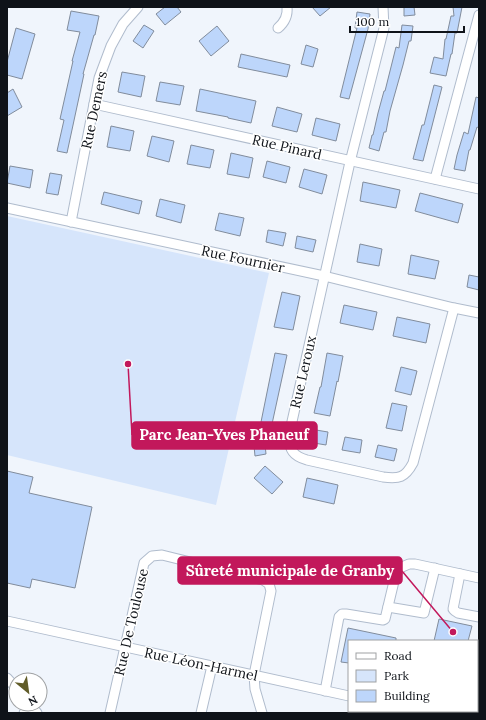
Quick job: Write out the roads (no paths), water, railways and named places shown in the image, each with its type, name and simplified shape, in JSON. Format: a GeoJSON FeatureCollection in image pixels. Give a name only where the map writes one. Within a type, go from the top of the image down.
{"type":"FeatureCollection","features":[{"type":"Feature","properties":{"kind":"street","name":"Rue Demers"},"geometry":{"type":"LineString","coordinates":[[71,222],[99,78],[111,46],[123,24],[138,7]]}},
{"type":"Feature","properties":{"kind":"street"},"geometry":{"type":"LineString","coordinates":[[278,28],[282,25],[287,16],[287,7]]}},
{"type":"Feature","properties":{"kind":"street","name":"Rue Leroux"},"geometry":{"type":"LineString","coordinates":[[383,7],[384,28],[350,162],[289,435],[289,443],[292,450],[298,457],[389,478],[402,476],[409,471],[413,463],[454,308]]}},
{"type":"Feature","properties":{"kind":"street"},"geometry":{"type":"LineString","coordinates":[[435,179],[479,15]]}},
{"type":"Feature","properties":{"kind":"street","name":"Rue Pinard"},"geometry":{"type":"LineString","coordinates":[[94,104],[350,162],[479,189]]}},
{"type":"Feature","properties":{"kind":"street","name":"Rue Fournier"},"geometry":{"type":"LineString","coordinates":[[7,208],[324,276],[479,313]]}},
{"type":"Feature","properties":{"kind":"street","name":"Rue De Toulouse"},"geometry":{"type":"LineString","coordinates":[[110,713],[144,563],[152,556],[162,555],[263,580],[269,584],[272,591],[254,675]]}},
{"type":"Feature","properties":{"kind":"street"},"geometry":{"type":"LineString","coordinates":[[325,691],[339,617],[342,614],[346,614],[383,620],[385,619],[396,573],[402,567],[409,564],[415,564],[479,578]]}},
{"type":"Feature","properties":{"kind":"street"},"geometry":{"type":"LineString","coordinates":[[388,607],[424,614],[435,568]]}},
{"type":"Feature","properties":{"kind":"street"},"geometry":{"type":"LineString","coordinates":[[460,574],[453,609],[458,613],[479,617]]}},
{"type":"Feature","properties":{"kind":"street","name":"Rue Léon-Harmel"},"geometry":{"type":"LineString","coordinates":[[7,621],[348,696]]}},
{"type":"Feature","properties":{"kind":"street"},"geometry":{"type":"LineString","coordinates":[[201,713],[212,666]]}},
{"type":"Feature","properties":{"kind":"street"},"geometry":{"type":"LineString","coordinates":[[254,675],[255,688],[262,713]]}},
{"type":"Feature","properties":{"kind":"place","name":"Parc Jean-Yves Phaneuf"},"geometry":{"type":"Point","coordinates":[128,364]}},
{"type":"Feature","properties":{"kind":"place","name":"Sûreté municipale de Granby"},"geometry":{"type":"Point","coordinates":[453,632]}}]}
